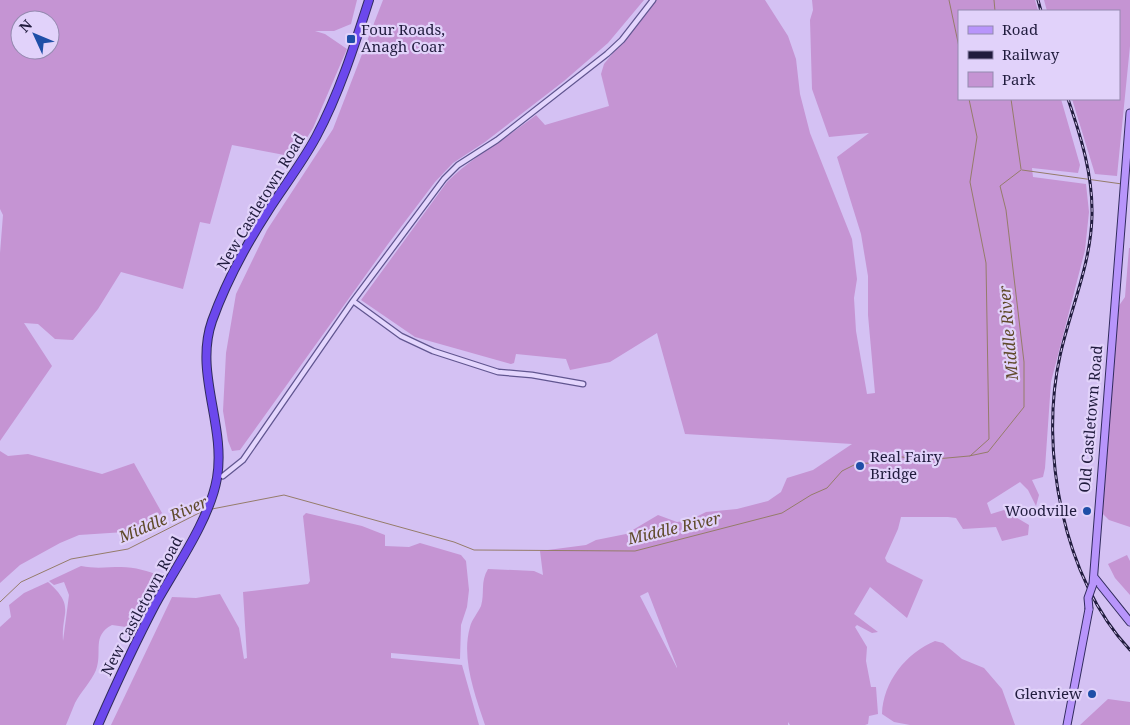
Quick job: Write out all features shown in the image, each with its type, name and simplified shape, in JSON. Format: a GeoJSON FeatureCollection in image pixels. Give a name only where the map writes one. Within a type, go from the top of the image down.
{"type":"FeatureCollection","features":[{"type":"Feature","properties":{"kind":"highway","name":"New Castletown Road"},"geometry":{"type":"LineString","coordinates":[[98,725],[138,637],[191,542],[211,498],[217,479],[219,454],[206,370],[208,335],[212,320],[250,242],[316,138],[347,67],[369,0]]}},
{"type":"Feature","properties":{"kind":"main road","name":"Old Castletown Road"},"geometry":{"type":"LineString","coordinates":[[1067,725],[1089,609],[1088,598],[1093,581],[1096,517],[1130,113]]}},
{"type":"Feature","properties":{"kind":"main road"},"geometry":{"type":"LineString","coordinates":[[1093,581],[1130,622]]}},
{"type":"Feature","properties":{"kind":"street"},"geometry":{"type":"LineString","coordinates":[[223,476],[243,460],[353,301],[444,179],[458,165],[553,98],[607,54],[622,40],[653,0]]}},
{"type":"Feature","properties":{"kind":"street"},"geometry":{"type":"LineString","coordinates":[[353,301],[401,336],[433,351],[498,372],[532,375],[583,384]]}},
{"type":"Feature","properties":{"kind":"green space"},"geometry":{"type":"Polygon","coordinates":[[[0,0],[357,0],[351,24],[334,31],[315,31],[325,34],[347,49],[313,128],[295,157],[232,145],[210,224],[200,222],[183,289],[121,272],[98,309],[73,340],[55,339],[38,324],[24,323],[52,366],[0,441],[0,253],[3,215],[0,209],[0,0]]]}},
{"type":"Feature","properties":{"kind":"green space"},"geometry":{"type":"Polygon","coordinates":[[[383,0],[644,0],[608,43],[564,81],[485,142],[453,163],[435,182],[388,244],[240,450],[232,451],[228,441],[223,411],[226,353],[236,294],[267,230],[333,129],[383,0]]]}},
{"type":"Feature","properties":{"kind":"green space"},"geometry":{"type":"Polygon","coordinates":[[[656,0],[765,0],[788,36],[796,59],[800,94],[810,133],[852,239],[857,279],[854,298],[856,331],[867,394],[875,393],[868,315],[868,276],[861,234],[837,157],[869,133],[829,137],[812,89],[810,20],[813,10],[812,0],[1035,0],[1038,10],[958,10],[958,100],[1061,100],[1080,165],[1078,173],[1032,168],[1033,177],[1086,184],[1089,212],[1085,250],[1051,382],[1043,477],[1032,480],[1039,495],[1036,506],[1028,490],[1020,482],[987,503],[991,514],[1004,510],[1029,525],[1028,535],[1002,541],[996,527],[963,529],[956,518],[901,517],[898,529],[885,558],[887,562],[923,580],[907,618],[870,587],[854,614],[878,632],[872,633],[857,625],[855,627],[867,647],[866,661],[871,687],[876,687],[878,714],[869,716],[868,724],[790,725],[788,722],[788,725],[485,725],[470,676],[467,651],[470,627],[481,606],[483,583],[488,569],[534,571],[543,575],[540,551],[586,545],[596,540],[626,534],[658,515],[677,522],[690,520],[706,512],[737,509],[768,501],[781,492],[787,478],[813,470],[852,444],[685,434],[657,333],[610,362],[570,370],[566,359],[516,354],[514,363],[511,364],[415,337],[361,300],[447,182],[479,155],[536,115],[545,125],[609,106],[601,74],[604,64],[656,0]],[[648,592],[640,596],[677,668],[648,592]]]}},
{"type":"Feature","properties":{"kind":"green space"},"geometry":{"type":"Polygon","coordinates":[[[1044,0],[1130,0],[1130,46],[1117,176],[1095,174],[1072,100],[1120,100],[1120,10],[1047,10],[1044,0]]]}},
{"type":"Feature","properties":{"kind":"green space"},"geometry":{"type":"Polygon","coordinates":[[[1129,248],[1130,527],[1109,520],[1102,513],[1118,307],[1125,297],[1129,248]]]}},
{"type":"Feature","properties":{"kind":"green space"},"geometry":{"type":"Polygon","coordinates":[[[0,451],[8,456],[28,454],[102,474],[134,463],[162,513],[140,531],[79,535],[60,543],[20,565],[0,583],[0,451]]]}},
{"type":"Feature","properties":{"kind":"green space"},"geometry":{"type":"Polygon","coordinates":[[[306,513],[362,526],[385,535],[385,546],[409,547],[420,543],[461,555],[466,561],[469,590],[467,607],[461,625],[460,659],[391,653],[391,658],[462,665],[479,725],[111,725],[172,597],[196,598],[220,594],[239,628],[244,659],[247,658],[243,592],[308,584],[310,581],[303,516],[306,513]]]}},
{"type":"Feature","properties":{"kind":"green space"},"geometry":{"type":"Polygon","coordinates":[[[1127,555],[1130,561],[1130,595],[1115,578],[1108,564],[1127,555]]]}},
{"type":"Feature","properties":{"kind":"green space"},"geometry":{"type":"Polygon","coordinates":[[[81,566],[131,568],[161,576],[133,628],[112,625],[102,634],[96,670],[75,703],[66,725],[0,725],[0,627],[11,617],[9,605],[24,593],[48,582],[57,590],[65,604],[63,641],[69,595],[64,582],[54,585],[49,581],[81,566]]]}},
{"type":"Feature","properties":{"kind":"green space"},"geometry":{"type":"Polygon","coordinates":[[[935,641],[943,643],[962,659],[984,668],[1002,689],[1015,725],[910,725],[894,722],[882,714],[883,702],[887,691],[898,670],[915,653],[935,641]]]}},
{"type":"Feature","properties":{"kind":"green space"},"geometry":{"type":"Polygon","coordinates":[[[1108,699],[1130,702],[1130,725],[1080,725],[1108,699]]]}},
{"type":"Feature","properties":{"kind":"waterway"},"geometry":{"type":"LineString","coordinates":[[949,0],[958,42]]}},
{"type":"Feature","properties":{"kind":"waterway","name":"Middle River"},"geometry":{"type":"LineString","coordinates":[[994,0],[995,10]]}},
{"type":"Feature","properties":{"kind":"waterway"},"geometry":{"type":"LineString","coordinates":[[969,100],[977,137],[970,182],[986,263],[989,439],[970,456]]}},
{"type":"Feature","properties":{"kind":"waterway","name":"Middle River"},"geometry":{"type":"LineString","coordinates":[[1011,100],[1021,169]]}},
{"type":"Feature","properties":{"kind":"waterway","name":"Middle River"},"geometry":{"type":"LineString","coordinates":[[212,509],[284,495],[454,542],[474,550],[635,551],[782,513],[811,495],[827,488],[842,471],[856,464],[869,463],[888,457],[903,457],[914,461],[969,456],[988,452],[1024,407],[1024,362],[1006,210],[1000,186],[1021,170]]}},
{"type":"Feature","properties":{"kind":"waterway"},"geometry":{"type":"LineString","coordinates":[[1022,170],[1122,184]]}},
{"type":"Feature","properties":{"kind":"waterway","name":"Middle River"},"geometry":{"type":"LineString","coordinates":[[0,602],[21,582],[71,559],[128,549],[203,511]]}},
{"type":"Feature","properties":{"kind":"railway"},"geometry":{"type":"LineString","coordinates":[[1038,0],[1041,10]]}},
{"type":"Feature","properties":{"kind":"railway"},"geometry":{"type":"LineString","coordinates":[[1068,100],[1082,142],[1088,171],[1092,216],[1088,252],[1064,339],[1054,392],[1055,471],[1062,511],[1073,550],[1088,587],[1107,621],[1130,650]]}},
{"type":"Feature","properties":{"kind":"place","name":"Four Roads, Anagh Coar"},"geometry":{"type":"Point","coordinates":[351,39]}},
{"type":"Feature","properties":{"kind":"place","name":"Real Fairy Bridge"},"geometry":{"type":"Point","coordinates":[860,466]}},
{"type":"Feature","properties":{"kind":"place","name":"Woodville"},"geometry":{"type":"Point","coordinates":[1087,511]}},
{"type":"Feature","properties":{"kind":"place","name":"Glenview"},"geometry":{"type":"Point","coordinates":[1092,694]}}]}
